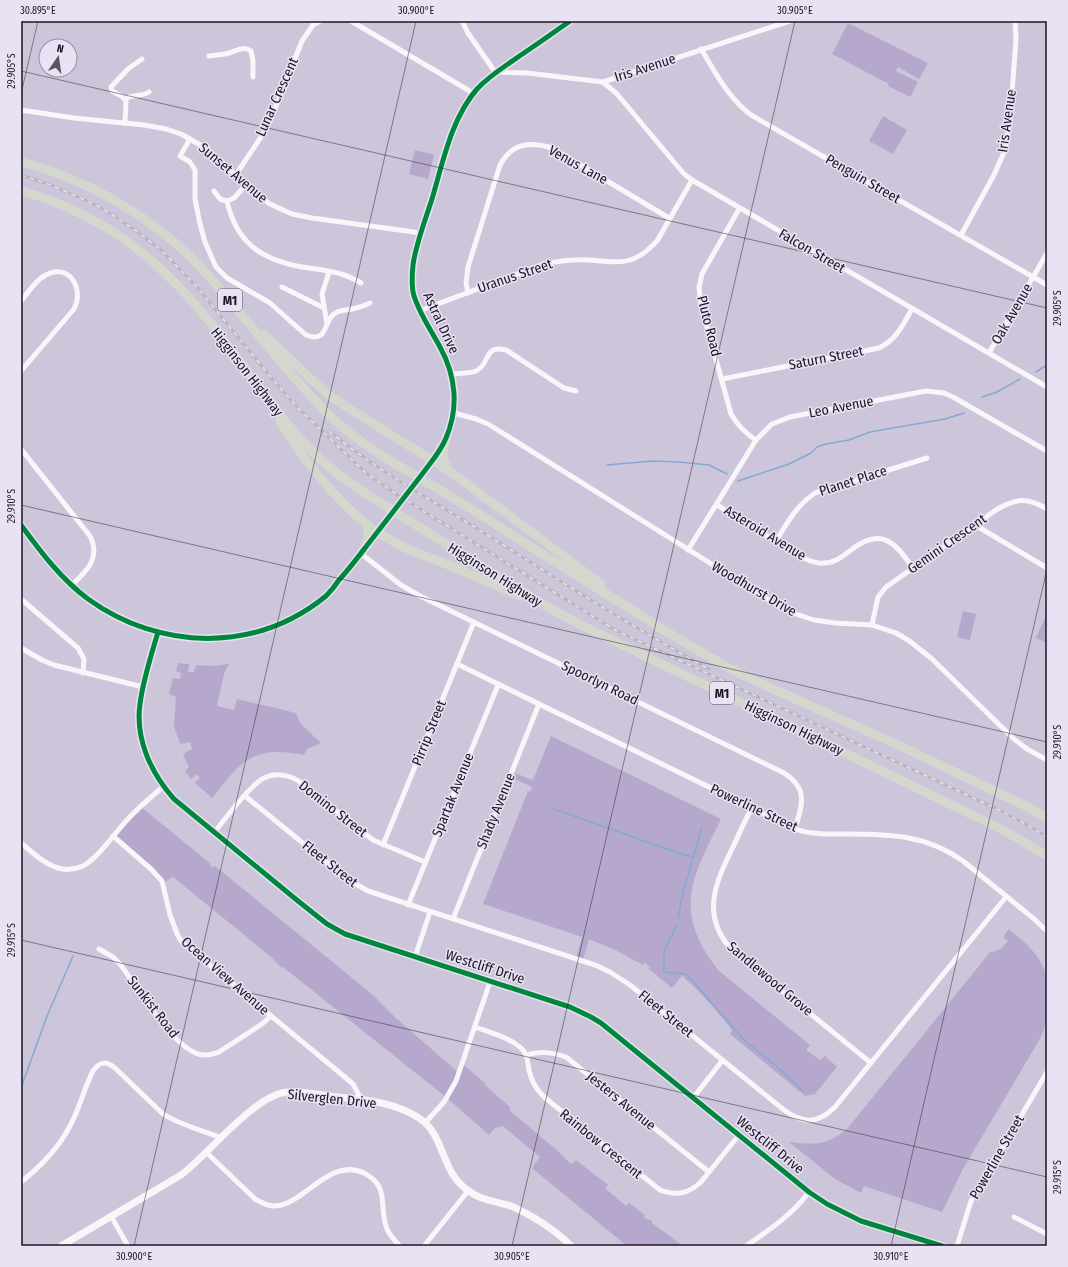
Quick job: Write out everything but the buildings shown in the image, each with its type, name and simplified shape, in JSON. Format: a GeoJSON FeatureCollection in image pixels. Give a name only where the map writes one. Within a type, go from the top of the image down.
{"type":"FeatureCollection","features":[{"type":"Feature","properties":{"kind":"highway","name":"Higginson Highway"},"geometry":{"type":"LineString","coordinates":[[21,162],[71,178],[118,202],[139,214],[175,243],[186,252],[214,282],[318,405],[346,430],[377,453],[427,482],[647,619],[678,640],[742,674],[958,773],[1026,806],[1047,818]]}},
{"type":"Feature","properties":{"kind":"highway","name":"Higginson Highway"},"geometry":{"type":"LineString","coordinates":[[21,191],[64,206],[87,217],[136,247],[185,293],[260,389],[311,451],[350,484],[537,601],[575,622],[993,825],[1047,856]]}},
{"type":"Feature","properties":{"kind":"highway"},"geometry":{"type":"LineString","coordinates":[[214,282],[290,360],[329,395],[448,470],[647,619]]}},
{"type":"Feature","properties":{"kind":"highway"},"geometry":{"type":"LineString","coordinates":[[260,389],[286,432],[322,480],[342,502],[378,533],[399,545],[485,580],[575,622]]}},
{"type":"Feature","properties":{"kind":"highway"},"geometry":{"type":"LineString","coordinates":[[446,438],[443,456],[448,470]]}},
{"type":"Feature","properties":{"kind":"highway"},"geometry":{"type":"LineString","coordinates":[[363,555],[369,534],[366,524]]}},
{"type":"Feature","properties":{"kind":"street","name":"Lunar Crescent"},"geometry":{"type":"LineString","coordinates":[[235,176],[270,121],[302,41],[313,25],[320,21]]}},
{"type":"Feature","properties":{"kind":"street"},"geometry":{"type":"LineString","coordinates":[[351,21],[473,93]]}},
{"type":"Feature","properties":{"kind":"street"},"geometry":{"type":"LineString","coordinates":[[463,21],[468,33],[495,72]]}},
{"type":"Feature","properties":{"kind":"street","name":"Astral Drive"},"geometry":{"type":"LineString","coordinates":[[363,555],[433,460],[446,438],[454,413],[455,403],[451,374],[442,351],[419,311],[414,294],[412,277],[414,256],[453,130],[473,93],[495,72],[570,21]]}},
{"type":"Feature","properties":{"kind":"street","name":"Iris Avenue"},"geometry":{"type":"LineString","coordinates":[[495,72],[527,73],[604,82],[790,21]]}},
{"type":"Feature","properties":{"kind":"street","name":"Iris Avenue"},"geometry":{"type":"LineString","coordinates":[[961,235],[994,175],[1005,150],[1010,120],[1016,39],[1015,21]]}},
{"type":"Feature","properties":{"kind":"street"},"geometry":{"type":"LineString","coordinates":[[209,56],[228,54],[240,48],[247,48],[251,51],[253,61],[253,78]]}},
{"type":"Feature","properties":{"kind":"street","name":"Penguin Street"},"geometry":{"type":"LineString","coordinates":[[701,49],[728,92],[746,111],[1047,285]]}},
{"type":"Feature","properties":{"kind":"street"},"geometry":{"type":"LineString","coordinates":[[125,99],[112,91],[111,87],[119,77],[142,59]]}},
{"type":"Feature","properties":{"kind":"street","name":"Falcon Street"},"geometry":{"type":"LineString","coordinates":[[604,82],[617,94],[684,174],[692,180],[739,209],[1047,387]]}},
{"type":"Feature","properties":{"kind":"street"},"geometry":{"type":"LineString","coordinates":[[125,99],[149,92]]}},
{"type":"Feature","properties":{"kind":"street"},"geometry":{"type":"LineString","coordinates":[[125,99],[125,123]]}},
{"type":"Feature","properties":{"kind":"street","name":"Sunset Avenue"},"geometry":{"type":"LineString","coordinates":[[21,110],[166,129],[190,139],[213,154],[235,176],[270,204],[292,214],[421,233]]}},
{"type":"Feature","properties":{"kind":"street"},"geometry":{"type":"LineString","coordinates":[[190,139],[180,156],[190,162],[195,170],[195,198],[205,242],[216,267],[227,278],[270,304],[306,335],[312,337],[318,337],[322,334],[332,316],[337,312],[354,309],[370,303]]}},
{"type":"Feature","properties":{"kind":"street","name":"Venus Lane"},"geometry":{"type":"LineString","coordinates":[[468,292],[466,283],[468,267],[500,165],[511,151],[521,146],[530,143],[540,144],[552,148],[669,218]]}},
{"type":"Feature","properties":{"kind":"street","name":"Uranus Street"},"geometry":{"type":"LineString","coordinates":[[419,311],[528,269],[557,261],[629,261],[640,256],[649,250],[657,241],[692,180]]}},
{"type":"Feature","properties":{"kind":"street"},"geometry":{"type":"LineString","coordinates":[[214,191],[220,199],[226,201],[234,198],[246,185]]}},
{"type":"Feature","properties":{"kind":"street"},"geometry":{"type":"LineString","coordinates":[[226,201],[230,216],[237,230],[252,248],[259,253],[300,267],[341,273],[361,282]]}},
{"type":"Feature","properties":{"kind":"street","name":"Pluto Road"},"geometry":{"type":"LineString","coordinates":[[739,209],[705,268],[699,287],[701,305],[731,414],[745,432],[756,440]]}},
{"type":"Feature","properties":{"kind":"street","name":"Oak Avenue"},"geometry":{"type":"LineString","coordinates":[[989,353],[1047,253]]}},
{"type":"Feature","properties":{"kind":"street"},"geometry":{"type":"LineString","coordinates":[[21,301],[38,281],[44,276],[55,272],[65,273],[75,282],[78,302],[74,309],[21,371]]}},
{"type":"Feature","properties":{"kind":"street"},"geometry":{"type":"LineString","coordinates":[[328,324],[324,308],[323,290],[329,272]]}},
{"type":"Feature","properties":{"kind":"street"},"geometry":{"type":"LineString","coordinates":[[282,287],[324,308]]}},
{"type":"Feature","properties":{"kind":"street","name":"Saturn Street"},"geometry":{"type":"LineString","coordinates":[[722,379],[879,348],[889,343],[895,337],[912,309]]}},
{"type":"Feature","properties":{"kind":"street"},"geometry":{"type":"LineString","coordinates":[[451,374],[477,370],[492,350],[500,348],[506,350],[564,388],[576,391]]}},
{"type":"Feature","properties":{"kind":"street","name":"Leo Avenue"},"geometry":{"type":"LineString","coordinates":[[688,550],[756,440],[772,424],[790,417],[926,391],[935,391],[953,397],[1047,451]]}},
{"type":"Feature","properties":{"kind":"street","name":"Woodhurst Drive"},"geometry":{"type":"LineString","coordinates":[[454,413],[488,424],[688,550],[790,612],[824,622],[872,625],[896,633],[920,649],[1014,739],[1027,749],[1047,760]]}},
{"type":"Feature","properties":{"kind":"street"},"geometry":{"type":"LineString","coordinates":[[21,449],[84,528],[94,543],[94,558],[91,564],[72,585]]}},
{"type":"Feature","properties":{"kind":"street","name":"Planet Place"},"geometry":{"type":"LineString","coordinates":[[776,541],[792,514],[815,493],[927,458]]}},
{"type":"Feature","properties":{"kind":"street","name":"Gemini Crescent"},"geometry":{"type":"LineString","coordinates":[[872,625],[877,602],[881,593],[886,587],[996,510],[1014,501],[1032,501],[1047,509]]}},
{"type":"Feature","properties":{"kind":"street","name":"Asteroid Avenue"},"geometry":{"type":"LineString","coordinates":[[717,504],[803,558],[813,562],[823,564],[832,562],[842,558],[871,538],[879,538],[888,540],[899,549],[913,568]]}},
{"type":"Feature","properties":{"kind":"street"},"geometry":{"type":"LineString","coordinates":[[21,525],[63,577],[86,597],[105,610],[131,624],[158,632],[202,639],[235,637],[253,633],[289,620],[318,602],[344,580],[363,555]]}},
{"type":"Feature","properties":{"kind":"street"},"geometry":{"type":"LineString","coordinates":[[975,525],[1047,568]]}},
{"type":"Feature","properties":{"kind":"street"},"geometry":{"type":"LineString","coordinates":[[333,589],[354,563],[363,555]]}},
{"type":"Feature","properties":{"kind":"street","name":"Spoorlyn Road"},"geometry":{"type":"LineString","coordinates":[[363,555],[411,591],[784,773],[790,777],[797,786],[802,799],[795,829]]}},
{"type":"Feature","properties":{"kind":"street"},"geometry":{"type":"LineString","coordinates":[[21,599],[78,648],[84,659],[83,673]]}},
{"type":"Feature","properties":{"kind":"street","name":"Pirrip Street"},"geometry":{"type":"LineString","coordinates":[[383,845],[474,622]]}},
{"type":"Feature","properties":{"kind":"street","name":"Westcliff Drive"},"geometry":{"type":"LineString","coordinates":[[158,632],[143,687],[139,711],[143,742],[151,768],[163,787],[174,799],[327,924],[345,934],[570,1007],[591,1017],[601,1023],[809,1192],[827,1204],[861,1221],[920,1243],[942,1246]]}},
{"type":"Feature","properties":{"kind":"street"},"geometry":{"type":"LineString","coordinates":[[21,648],[50,664],[143,687]]}},
{"type":"Feature","properties":{"kind":"street","name":"Powerline Street"},"geometry":{"type":"LineString","coordinates":[[457,664],[795,829],[815,834],[892,835],[909,837],[928,842],[955,855],[1047,931]]}},
{"type":"Feature","properties":{"kind":"street","name":"Spartak Avenue"},"geometry":{"type":"LineString","coordinates":[[408,905],[498,685]]}},
{"type":"Feature","properties":{"kind":"street","name":"Shady Avenue"},"geometry":{"type":"LineString","coordinates":[[452,919],[539,704]]}},
{"type":"Feature","properties":{"kind":"street","name":"Domino Street"},"geometry":{"type":"LineString","coordinates":[[214,833],[245,796],[263,778],[273,775],[287,776],[300,782],[373,840],[425,862]]}},
{"type":"Feature","properties":{"kind":"street"},"geometry":{"type":"LineString","coordinates":[[21,843],[38,857],[54,866],[73,869],[83,866],[92,859],[128,819],[163,787]]}},
{"type":"Feature","properties":{"kind":"street","name":"Fleet Street"},"geometry":{"type":"LineString","coordinates":[[245,796],[354,884],[368,891],[579,959],[610,972],[630,985],[722,1061],[793,1116],[809,1120],[820,1118],[828,1114],[835,1107],[1006,897]]}},
{"type":"Feature","properties":{"kind":"street","name":"Sandlewood Grove"},"geometry":{"type":"LineString","coordinates":[[752,808],[723,866],[715,888],[714,912],[720,932],[730,948],[738,956],[871,1063]]}},
{"type":"Feature","properties":{"kind":"street","name":"Ocean View Avenue"},"geometry":{"type":"LineString","coordinates":[[113,836],[151,868],[162,881],[170,915],[178,936],[182,942],[353,1084],[361,1099]]}},
{"type":"Feature","properties":{"kind":"street"},"geometry":{"type":"LineString","coordinates":[[415,957],[430,912]]}},
{"type":"Feature","properties":{"kind":"street","name":"Sunkist Road"},"geometry":{"type":"LineString","coordinates":[[99,949],[113,957],[120,964],[157,1017],[168,1030],[183,1044],[199,1054],[212,1055],[219,1052],[262,1024],[271,1016]]}},
{"type":"Feature","properties":{"kind":"street"},"geometry":{"type":"LineString","coordinates":[[425,1123],[444,1102],[456,1081],[490,982]]}},
{"type":"Feature","properties":{"kind":"street"},"geometry":{"type":"LineString","coordinates":[[475,1027],[505,1038],[522,1049],[526,1055]]}},
{"type":"Feature","properties":{"kind":"street","name":"Jesters Avenue"},"geometry":{"type":"LineString","coordinates":[[526,1055],[544,1052],[566,1057],[709,1172]]}},
{"type":"Feature","properties":{"kind":"street","name":"Rainbow Crescent"},"geometry":{"type":"LineString","coordinates":[[526,1055],[530,1077],[533,1084],[544,1097],[655,1187],[667,1193],[678,1194],[694,1188],[739,1135]]}},
{"type":"Feature","properties":{"kind":"street"},"geometry":{"type":"LineString","coordinates":[[693,1098],[722,1061]]}},
{"type":"Feature","properties":{"kind":"street"},"geometry":{"type":"LineString","coordinates":[[21,1182],[45,1159],[63,1138],[93,1071],[101,1063],[108,1063],[115,1068],[172,1120],[185,1126],[222,1138]]}},
{"type":"Feature","properties":{"kind":"street","name":"Powerline Street"},"geometry":{"type":"LineString","coordinates":[[957,1246],[971,1201],[1047,1072]]}},
{"type":"Feature","properties":{"kind":"street","name":"Silverglen Drive"},"geometry":{"type":"LineString","coordinates":[[61,1246],[181,1175],[265,1100],[280,1093],[297,1092],[376,1102],[397,1108],[416,1117],[425,1123],[433,1134],[450,1171],[458,1183],[479,1197],[521,1211],[555,1232],[571,1246]]}},
{"type":"Feature","properties":{"kind":"street"},"geometry":{"type":"LineString","coordinates":[[207,1153],[255,1199],[272,1206],[292,1200],[324,1178],[338,1172],[352,1170],[363,1173],[374,1179],[380,1187],[383,1199],[384,1219],[387,1228],[391,1236],[400,1246]]}},
{"type":"Feature","properties":{"kind":"street"},"geometry":{"type":"LineString","coordinates":[[424,1246],[468,1191]]}},
{"type":"Feature","properties":{"kind":"street"},"geometry":{"type":"LineString","coordinates":[[746,1246],[775,1226],[796,1208],[809,1192]]}},
{"type":"Feature","properties":{"kind":"street"},"geometry":{"type":"LineString","coordinates":[[112,1216],[128,1246]]}},
{"type":"Feature","properties":{"kind":"street"},"geometry":{"type":"LineString","coordinates":[[1014,1217],[1047,1234]]}},
{"type":"Feature","properties":{"kind":"shaded area"},"geometry":{"type":"Polygon","coordinates":[[[848,23],[928,63],[919,79],[898,67],[896,71],[918,82],[910,97],[888,86],[891,81],[889,84],[832,54],[848,23]]]}},
{"type":"Feature","properties":{"kind":"shaded area"},"geometry":{"type":"Polygon","coordinates":[[[883,116],[907,130],[893,154],[869,141],[883,116]]]}},
{"type":"Feature","properties":{"kind":"shaded area"},"geometry":{"type":"Polygon","coordinates":[[[415,150],[434,155],[428,179],[409,174],[415,150]]]}},
{"type":"Feature","properties":{"kind":"shaded area"},"geometry":{"type":"Polygon","coordinates":[[[963,611],[976,614],[970,640],[957,637],[963,611]]]}},
{"type":"Feature","properties":{"kind":"shaded area"},"geometry":{"type":"Polygon","coordinates":[[[1047,613],[1047,643],[1036,638],[1047,613]]]}},
{"type":"Feature","properties":{"kind":"shaded area"},"geometry":{"type":"Polygon","coordinates":[[[178,663],[189,664],[188,672],[194,672],[196,665],[214,666],[229,664],[224,674],[217,706],[234,710],[237,699],[296,713],[300,723],[321,743],[307,749],[304,755],[286,752],[272,752],[260,754],[250,758],[232,774],[212,798],[195,783],[200,778],[197,774],[191,779],[185,771],[189,767],[183,754],[192,749],[190,742],[180,744],[174,726],[176,697],[169,694],[173,678],[180,679],[181,673],[176,671],[178,663]]]}},
{"type":"Feature","properties":{"kind":"shaded area"},"geometry":{"type":"Polygon","coordinates":[[[551,736],[721,819],[701,860],[691,895],[691,913],[695,931],[704,950],[719,971],[810,1045],[806,1050],[820,1060],[825,1056],[837,1067],[815,1094],[805,1096],[730,1034],[732,1030],[721,1016],[682,976],[672,988],[649,969],[650,967],[645,962],[643,965],[615,950],[589,939],[583,960],[576,958],[582,937],[483,904],[528,791],[530,792],[532,788],[510,777],[512,772],[533,780],[551,736]]]}},
{"type":"Feature","properties":{"kind":"shaded area"},"geometry":{"type":"Polygon","coordinates":[[[141,807],[210,863],[209,864],[213,868],[215,866],[373,995],[397,1019],[459,1073],[463,1064],[511,1108],[509,1110],[558,1151],[571,1164],[576,1160],[608,1185],[605,1188],[626,1206],[629,1203],[645,1215],[644,1218],[652,1221],[652,1223],[683,1246],[627,1246],[532,1168],[540,1157],[503,1126],[495,1128],[489,1135],[447,1098],[283,967],[282,968],[270,956],[173,877],[163,883],[113,836],[141,807]]]}},
{"type":"Feature","properties":{"kind":"shaded area"},"geometry":{"type":"Polygon","coordinates":[[[1009,929],[1033,951],[1045,972],[1047,980],[1046,1022],[1038,1042],[963,1169],[942,1212],[864,1186],[861,1193],[835,1179],[789,1142],[806,1144],[820,1143],[833,1139],[847,1129],[991,951],[993,953],[998,949],[1000,950],[1008,941],[1003,937],[1009,929]]]}},
{"type":"Feature","properties":{"kind":"waterway"},"geometry":{"type":"LineString","coordinates":[[1036,372],[1047,365]]}},
{"type":"Feature","properties":{"kind":"waterway"},"geometry":{"type":"LineString","coordinates":[[982,397],[997,392],[1020,379]]}},
{"type":"Feature","properties":{"kind":"waterway"},"geometry":{"type":"LineString","coordinates":[[738,481],[789,464],[811,453],[817,447],[826,444],[849,440],[870,432],[945,419],[964,413]]}},
{"type":"Feature","properties":{"kind":"waterway"},"geometry":{"type":"LineString","coordinates":[[607,465],[652,461],[679,462],[709,465],[727,474]]}},
{"type":"Feature","properties":{"kind":"waterway"},"geometry":{"type":"LineString","coordinates":[[554,809],[681,854],[694,857]]}},
{"type":"Feature","properties":{"kind":"waterway"},"geometry":{"type":"LineString","coordinates":[[678,918],[683,893],[702,827]]}},
{"type":"Feature","properties":{"kind":"waterway"},"geometry":{"type":"LineString","coordinates":[[676,926],[664,952],[664,972],[685,974],[690,978],[745,1041],[774,1064],[803,1091]]}},
{"type":"Feature","properties":{"kind":"waterway"},"geometry":{"type":"LineString","coordinates":[[21,1088],[47,1016],[73,956]]}},
{"type":"Feature","properties":{"kind":"railway"},"geometry":{"type":"LineString","coordinates":[[21,175],[51,185],[96,205],[135,230],[160,249],[197,287],[298,408],[366,473],[399,496],[615,630],[997,809],[1047,837]]}},
{"type":"Feature","properties":{"kind":"railway"},"geometry":{"type":"LineString","coordinates":[[329,431],[402,483],[621,618],[709,669]]}},
{"type":"Feature","properties":{"kind":"cycle path"},"geometry":{"type":"LineString","coordinates":[[21,525],[43,555],[60,574],[88,599],[116,616],[146,628],[176,636],[208,638],[239,636],[269,628],[299,615],[326,596],[356,560],[436,456],[444,443],[450,427],[454,404],[454,392],[450,369],[416,303],[412,280],[414,257],[418,240],[454,127],[468,101],[482,84],[570,21]]}},
{"type":"Feature","properties":{"kind":"cycle path"},"geometry":{"type":"LineString","coordinates":[[158,632],[143,686],[139,717],[142,743],[146,755],[158,778],[174,799],[327,924],[345,934],[570,1007],[591,1017],[601,1023],[809,1192],[827,1204],[861,1221],[942,1246]]}}]}
